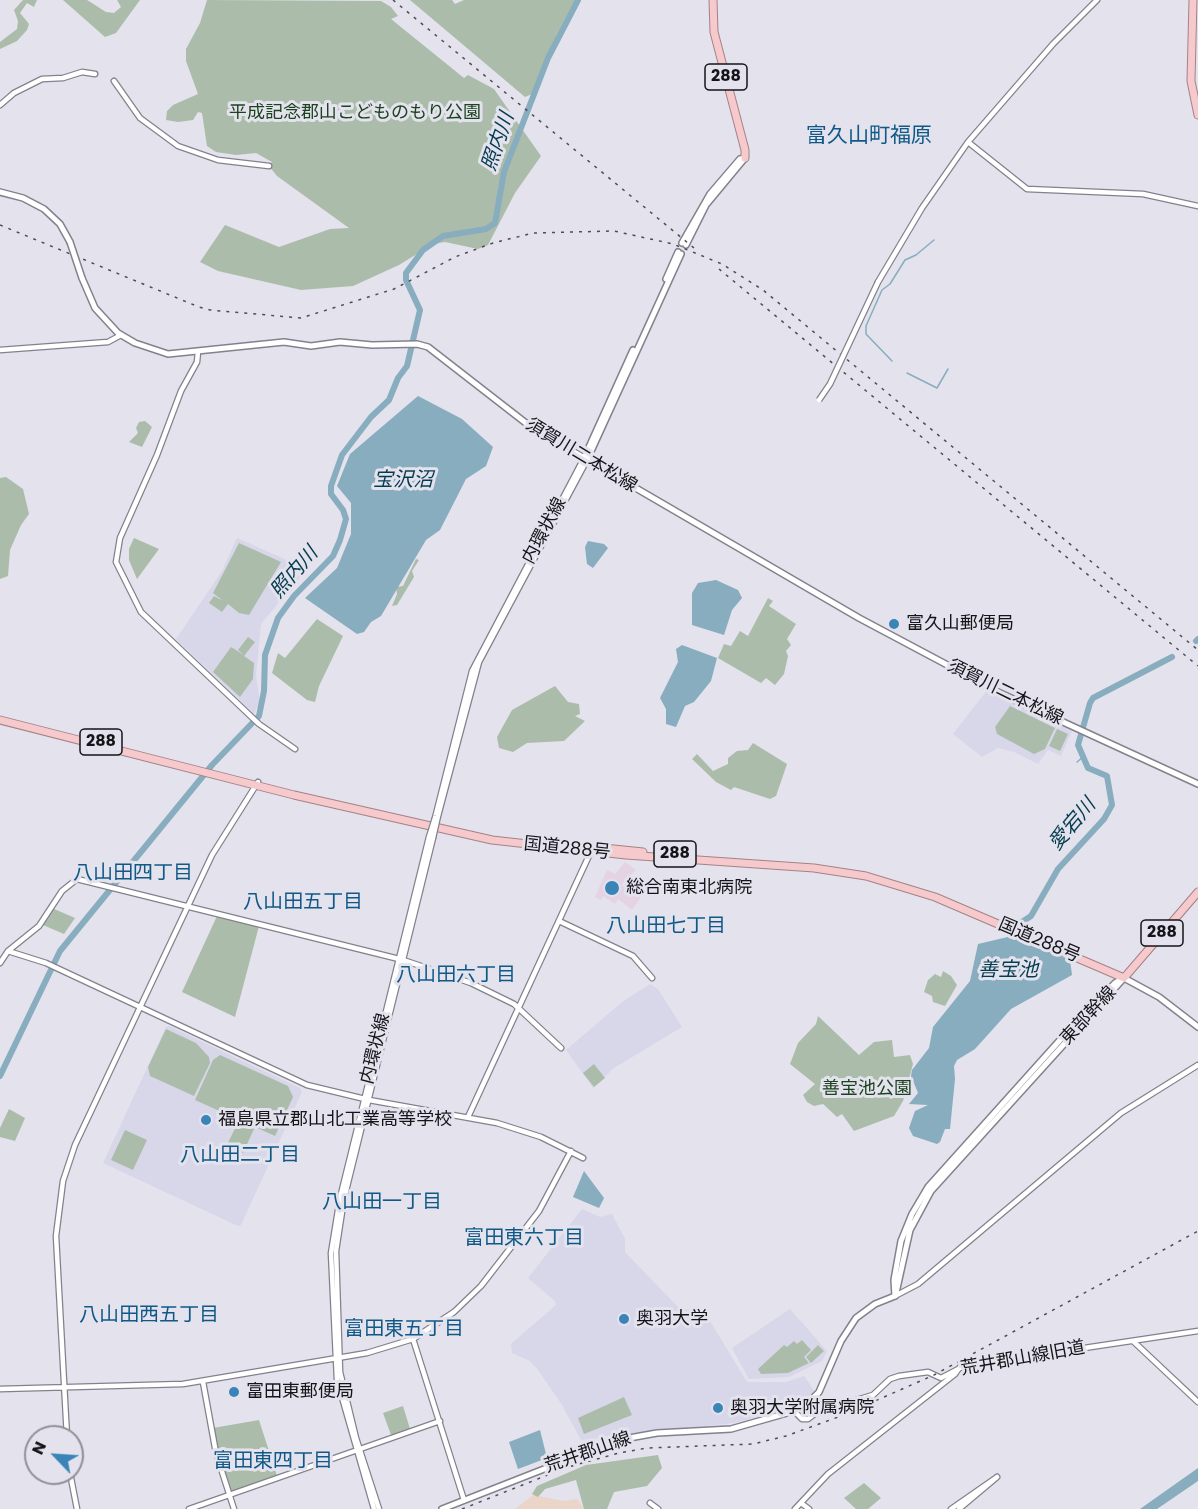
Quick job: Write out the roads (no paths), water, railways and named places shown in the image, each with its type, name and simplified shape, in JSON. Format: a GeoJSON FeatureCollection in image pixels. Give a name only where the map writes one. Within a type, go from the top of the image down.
{"type":"FeatureCollection","features":[{"type":"Feature","properties":{"kind":"highway","name":"288"},"geometry":{"type":"LineString","coordinates":[[713,0],[714,32],[746,150],[742,160]]}},
{"type":"Feature","properties":{"kind":"highway"},"geometry":{"type":"LineString","coordinates":[[1193,0],[1191,81],[1198,115]]}},
{"type":"Feature","properties":{"kind":"highway","name":"国道288号"},"geometry":{"type":"LineString","coordinates":[[0,719],[257,784],[461,831],[533,843],[819,866],[863,872],[940,896],[1125,976]]}},
{"type":"Feature","properties":{"kind":"highway","name":"288"},"geometry":{"type":"LineString","coordinates":[[1125,976],[1198,892]]}},
{"type":"Feature","properties":{"kind":"main road"},"geometry":{"type":"LineString","coordinates":[[684,244],[706,205],[742,160]]}},
{"type":"Feature","properties":{"kind":"main road","name":"須賀川二本松線"},"geometry":{"type":"LineString","coordinates":[[0,192],[23,198],[44,208],[60,224],[70,242],[94,308],[120,335],[168,354],[284,342],[311,346],[340,342],[372,345],[417,344],[433,350],[516,417],[873,625],[1025,705],[1198,784]]}},
{"type":"Feature","properties":{"kind":"main road","name":"内環状線"},"geometry":{"type":"LineString","coordinates":[[585,459],[680,253]]}},
{"type":"Feature","properties":{"kind":"main road"},"geometry":{"type":"LineString","coordinates":[[1125,976],[1160,994],[1198,1023]]}},
{"type":"Feature","properties":{"kind":"main road"},"geometry":{"type":"LineString","coordinates":[[1125,976],[1159,996],[1198,1027]]}},
{"type":"Feature","properties":{"kind":"main road","name":"東部幹線"},"geometry":{"type":"LineString","coordinates":[[895,1296],[894,1280],[901,1241],[912,1214],[928,1187],[1070,1030],[1115,983],[1125,976]]}},
{"type":"Feature","properties":{"kind":"main road","name":"荒井郡山線"},"geometry":{"type":"LineString","coordinates":[[442,1509],[618,1440],[657,1433],[731,1429],[795,1411],[807,1404],[819,1392],[841,1341],[852,1323],[869,1308],[895,1296]]}},
{"type":"Feature","properties":{"kind":"street"},"geometry":{"type":"LineString","coordinates":[[819,400],[878,282],[922,208],[968,142],[1029,70],[1097,0]]}},
{"type":"Feature","properties":{"kind":"street"},"geometry":{"type":"LineString","coordinates":[[0,105],[14,93],[42,79],[63,78],[82,72],[95,74]]}},
{"type":"Feature","properties":{"kind":"street"},"geometry":{"type":"LineString","coordinates":[[114,81],[140,118],[178,146],[218,160],[269,166]]}},
{"type":"Feature","properties":{"kind":"street"},"geometry":{"type":"LineString","coordinates":[[968,142],[1028,189],[1140,194],[1198,206]]}},
{"type":"Feature","properties":{"kind":"street"},"geometry":{"type":"LineString","coordinates":[[0,350],[108,342],[120,335]]}},
{"type":"Feature","properties":{"kind":"street"},"geometry":{"type":"LineString","coordinates":[[198,352],[197,362],[181,391],[157,455],[120,538],[116,562],[141,612],[253,718],[295,749]]}},
{"type":"Feature","properties":{"kind":"street","name":"内環状線"},"geometry":{"type":"LineString","coordinates":[[376,1509],[342,1403],[331,1269],[334,1226],[436,817],[479,662],[585,459]]}},
{"type":"Feature","properties":{"kind":"street"},"geometry":{"type":"LineString","coordinates":[[66,1425],[56,1236],[59,1201],[75,1146],[212,855],[257,784]]}},
{"type":"Feature","properties":{"kind":"street"},"geometry":{"type":"LineString","coordinates":[[468,1117],[592,849]]}},
{"type":"Feature","properties":{"kind":"street"},"geometry":{"type":"LineString","coordinates":[[0,963],[8,951],[39,926],[62,891],[77,879],[401,959],[482,987],[519,1008],[561,1048]]}},
{"type":"Feature","properties":{"kind":"street"},"geometry":{"type":"LineString","coordinates":[[559,921],[633,956],[652,978]]}},
{"type":"Feature","properties":{"kind":"street"},"geometry":{"type":"LineString","coordinates":[[8,951],[46,963],[291,1078],[366,1100],[468,1117],[522,1130],[583,1158]]}},
{"type":"Feature","properties":{"kind":"street"},"geometry":{"type":"LineString","coordinates":[[895,1296],[918,1284],[1121,1113],[1198,1065]]}},
{"type":"Feature","properties":{"kind":"street"},"geometry":{"type":"LineString","coordinates":[[0,1389],[203,1382],[375,1351],[413,1339],[454,1312],[486,1280],[543,1205],[571,1151]]}},
{"type":"Feature","properties":{"kind":"street","name":"荒井郡山線旧道"},"geometry":{"type":"LineString","coordinates":[[795,1411],[802,1419],[808,1419],[817,1412],[873,1395],[895,1377],[928,1372],[941,1378],[960,1367],[1198,1331]]}},
{"type":"Feature","properties":{"kind":"street"},"geometry":{"type":"LineString","coordinates":[[413,1339],[464,1500]]}},
{"type":"Feature","properties":{"kind":"street"},"geometry":{"type":"LineString","coordinates":[[1133,1341],[1198,1402]]}},
{"type":"Feature","properties":{"kind":"street"},"geometry":{"type":"LineString","coordinates":[[795,1509],[828,1474],[958,1372],[960,1367]]}},
{"type":"Feature","properties":{"kind":"street"},"geometry":{"type":"LineString","coordinates":[[203,1382],[216,1453],[234,1509]]}},
{"type":"Feature","properties":{"kind":"street"},"geometry":{"type":"LineString","coordinates":[[189,1509],[440,1421]]}},
{"type":"Feature","properties":{"kind":"street"},"geometry":{"type":"LineString","coordinates":[[951,1509],[997,1477],[959,1509]]}},
{"type":"Feature","properties":{"kind":"street"},"geometry":{"type":"LineString","coordinates":[[72,1485],[77,1509]]}},
{"type":"Feature","properties":{"kind":"street"},"geometry":{"type":"LineString","coordinates":[[650,1503],[658,1509]]}},
{"type":"Feature","properties":{"kind":"street"},"geometry":{"type":"LineString","coordinates":[[801,1503],[809,1509]]}},
{"type":"Feature","properties":{"kind":"water","name":"宝沢沼"},"geometry":{"type":"Polygon","coordinates":[[[418,396],[462,419],[493,447],[486,466],[466,479],[440,530],[426,540],[381,616],[371,622],[364,632],[357,634],[305,598],[337,568],[351,534],[351,503],[337,486],[350,454],[418,396]]]}},
{"type":"Feature","properties":{"kind":"water"},"geometry":{"type":"Polygon","coordinates":[[[588,541],[604,544],[608,548],[593,568],[587,564],[585,547],[588,541]]]}},
{"type":"Feature","properties":{"kind":"water"},"geometry":{"type":"Polygon","coordinates":[[[716,580],[738,590],[742,598],[732,610],[724,635],[692,625],[692,593],[698,583],[716,580]]]}},
{"type":"Feature","properties":{"kind":"water"},"geometry":{"type":"Polygon","coordinates":[[[682,645],[717,658],[711,681],[694,702],[685,706],[676,727],[666,724],[666,709],[660,698],[678,662],[676,649],[682,645]]]}},
{"type":"Feature","properties":{"kind":"water","name":"善宝池"},"geometry":{"type":"Polygon","coordinates":[[[1012,936],[1070,960],[1072,975],[1011,1009],[975,1049],[957,1060],[954,1066],[955,1079],[950,1129],[945,1129],[940,1142],[937,1144],[913,1136],[909,1128],[915,1111],[928,1105],[909,1104],[918,1093],[911,1076],[912,1070],[929,1048],[933,1027],[970,981],[978,944],[1012,936]]]}},
{"type":"Feature","properties":{"kind":"water"},"geometry":{"type":"Polygon","coordinates":[[[584,1171],[604,1198],[599,1208],[573,1197],[584,1171]]]}},
{"type":"Feature","properties":{"kind":"water"},"geometry":{"type":"Polygon","coordinates":[[[540,1430],[547,1458],[518,1469],[509,1442],[540,1430]]]}},
{"type":"Feature","properties":{"kind":"water"},"geometry":{"type":"Polygon","coordinates":[[[1198,1468],[1198,1481],[1157,1509],[1140,1509],[1198,1468]]]}},
{"type":"Feature","properties":{"kind":"waterway","name":"照内川"},"geometry":{"type":"LineString","coordinates":[[0,1076],[60,951],[212,765],[259,716],[264,691],[265,655],[278,618],[294,596],[333,556],[340,540],[346,519],[343,510],[331,494],[331,486],[342,455],[371,417],[389,400],[398,378],[407,366],[420,310],[406,280],[406,273],[423,250],[443,236],[486,229],[495,223],[504,172],[548,58],[578,0]]}},
{"type":"Feature","properties":{"kind":"waterway"},"geometry":{"type":"LineString","coordinates":[[892,361],[866,334],[866,326],[882,290],[890,284],[905,260],[916,255],[934,240]]}},
{"type":"Feature","properties":{"kind":"waterway"},"geometry":{"type":"LineString","coordinates":[[907,373],[937,388],[948,369]]}},
{"type":"Feature","properties":{"kind":"waterway","name":"愛宕川"},"geometry":{"type":"LineString","coordinates":[[1022,922],[1031,916],[1058,869],[1104,819],[1112,805],[1107,776],[1088,768],[1078,745],[1090,703],[1093,698],[1172,657]]}},
{"type":"Feature","properties":{"kind":"waterway","name":"愛宕川"},"geometry":{"type":"LineString","coordinates":[[1077,762],[1083,757]]}},
{"type":"Feature","properties":{"kind":"railway"},"geometry":{"type":"LineString","coordinates":[[393,0],[694,248]]}},
{"type":"Feature","properties":{"kind":"railway"},"geometry":{"type":"LineString","coordinates":[[0,225],[199,307],[210,310],[301,318],[394,289],[455,257],[493,243],[533,233],[614,231],[673,244],[722,264],[763,290],[1198,650]]}},
{"type":"Feature","properties":{"kind":"railway"},"geometry":{"type":"LineString","coordinates":[[719,269],[1198,666]]}},
{"type":"Feature","properties":{"kind":"railway"},"geometry":{"type":"LineString","coordinates":[[462,1509],[568,1467],[619,1453],[647,1448],[753,1444],[786,1436],[841,1416],[934,1375],[1198,1231]]}},
{"type":"Feature","properties":{"kind":"place","name":"富久山郵便局"},"geometry":{"type":"Point","coordinates":[894,624]}},
{"type":"Feature","properties":{"kind":"place","name":"総合南東北病院"},"geometry":{"type":"Point","coordinates":[612,888]}},
{"type":"Feature","properties":{"kind":"place","name":"福島県立郡山北工業高等学校"},"geometry":{"type":"Point","coordinates":[206,1120]}},
{"type":"Feature","properties":{"kind":"place","name":"奥羽大学"},"geometry":{"type":"Point","coordinates":[624,1319]}},
{"type":"Feature","properties":{"kind":"place","name":"富田東郵便局"},"geometry":{"type":"Point","coordinates":[234,1392]}},
{"type":"Feature","properties":{"kind":"place","name":"奥羽大学附属病院"},"geometry":{"type":"Point","coordinates":[718,1408]}},
{"type":"Feature","properties":{"kind":"district","name":"富久山町福原"},"geometry":{"type":"Point","coordinates":[869,137]}},
{"type":"Feature","properties":{"kind":"district","name":"八山田四丁目"},"geometry":{"type":"Point","coordinates":[133,874]}},
{"type":"Feature","properties":{"kind":"district","name":"八山田五丁目"},"geometry":{"type":"Point","coordinates":[303,903]}},
{"type":"Feature","properties":{"kind":"district","name":"八山田七丁目"},"geometry":{"type":"Point","coordinates":[666,927]}},
{"type":"Feature","properties":{"kind":"district","name":"八山田六丁目"},"geometry":{"type":"Point","coordinates":[456,976]}},
{"type":"Feature","properties":{"kind":"district","name":"八山田二丁目"},"geometry":{"type":"Point","coordinates":[240,1156]}},
{"type":"Feature","properties":{"kind":"district","name":"八山田一丁目"},"geometry":{"type":"Point","coordinates":[382,1203]}},
{"type":"Feature","properties":{"kind":"district","name":"富田東六丁目"},"geometry":{"type":"Point","coordinates":[524,1239]}},
{"type":"Feature","properties":{"kind":"district","name":"八山田西五丁目"},"geometry":{"type":"Point","coordinates":[149,1316]}},
{"type":"Feature","properties":{"kind":"district","name":"富田東五丁目"},"geometry":{"type":"Point","coordinates":[404,1330]}},
{"type":"Feature","properties":{"kind":"district","name":"富田東四丁目"},"geometry":{"type":"Point","coordinates":[273,1462]}},
{"type":"Feature","properties":{"kind":"park label","name":"平成記念郡山こどものもり公園"},"geometry":{"type":"Point","coordinates":[355,113]}},
{"type":"Feature","properties":{"kind":"park label","name":"善宝池公園"},"geometry":{"type":"Point","coordinates":[867,1089]}}]}
